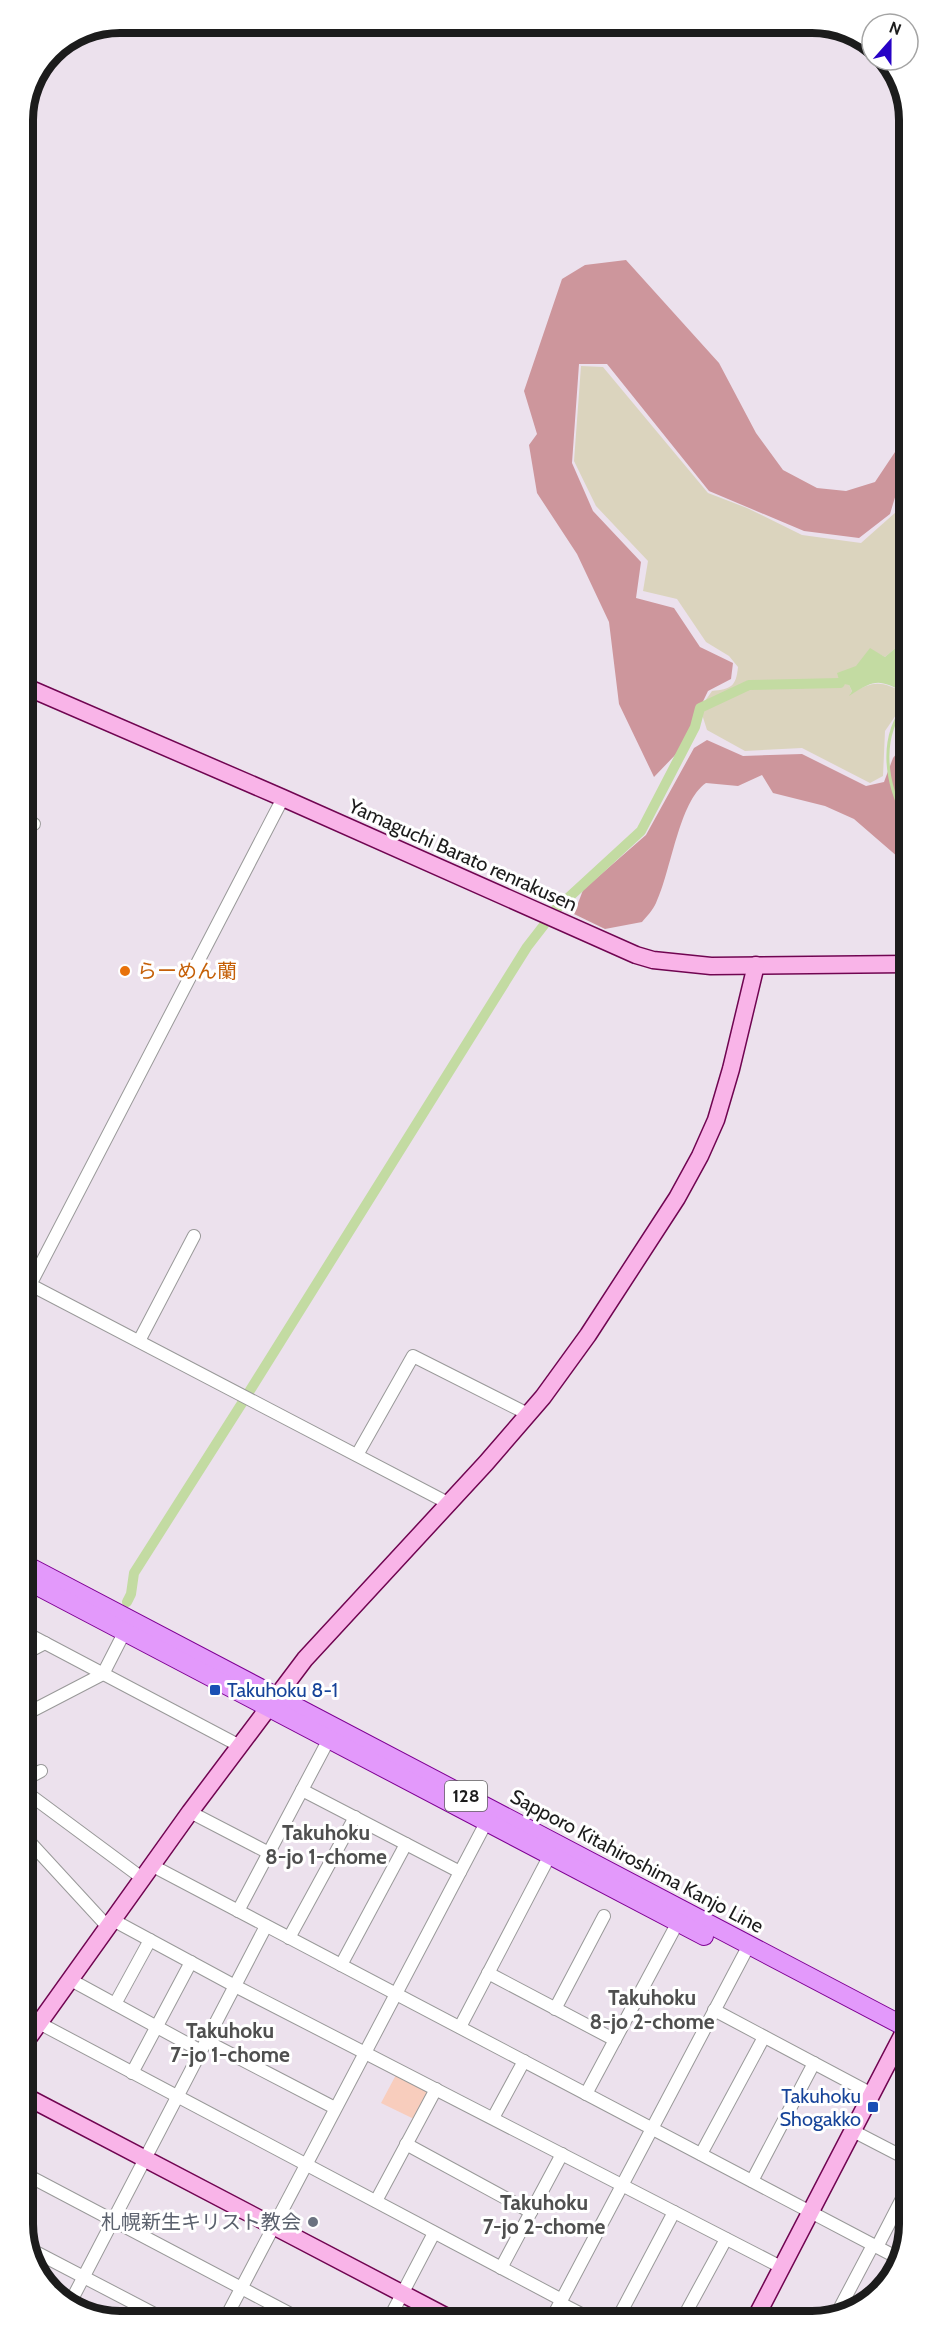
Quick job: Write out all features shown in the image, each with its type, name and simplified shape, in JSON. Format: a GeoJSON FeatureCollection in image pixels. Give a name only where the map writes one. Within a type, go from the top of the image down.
{"type":"FeatureCollection","features":[{"type":"Feature","properties":{"kind":"main road","name":"Sapporo Kitahiroshima Kanjo Line"},"geometry":{"type":"LineString","coordinates":[[33,1569],[273,1702],[899,2031]]}},
{"type":"Feature","properties":{"kind":"main road","name":"Sapporo Kitahiroshima Kanjo Line"},"geometry":{"type":"LineString","coordinates":[[33,1584],[125,1631],[273,1702],[329,1739],[490,1816],[550,1855],[678,1922],[746,1951]]}},
{"type":"Feature","properties":{"kind":"street","name":"Yamaguchi Barato renrakusen"},"geometry":{"type":"LineString","coordinates":[[33,690],[636,955],[653,960],[711,966],[899,964]]}},
{"type":"Feature","properties":{"kind":"street"},"geometry":{"type":"LineString","coordinates":[[33,1274],[283,798]]}},
{"type":"Feature","properties":{"kind":"street"},"geometry":{"type":"LineString","coordinates":[[33,2032],[146,1872],[305,1659],[528,1414],[588,1335],[677,1198],[700,1156],[716,1120],[731,1069],[756,965]]}},
{"type":"Feature","properties":{"kind":"street"},"geometry":{"type":"LineString","coordinates":[[139,1341],[194,1236]]}},
{"type":"Feature","properties":{"kind":"street"},"geometry":{"type":"LineString","coordinates":[[33,1287],[448,1503]]}},
{"type":"Feature","properties":{"kind":"street"},"geometry":{"type":"LineString","coordinates":[[357,1455],[413,1356],[528,1414]]}},
{"type":"Feature","properties":{"kind":"street"},"geometry":{"type":"LineString","coordinates":[[33,1710],[103,1674],[125,1631]]}},
{"type":"Feature","properties":{"kind":"street"},"geometry":{"type":"LineString","coordinates":[[33,1637],[240,1746]]}},
{"type":"Feature","properties":{"kind":"street"},"geometry":{"type":"LineString","coordinates":[[33,1649],[45,1643]]}},
{"type":"Feature","properties":{"kind":"street"},"geometry":{"type":"LineString","coordinates":[[238,1911],[329,1739]]}},
{"type":"Feature","properties":{"kind":"street"},"geometry":{"type":"LineString","coordinates":[[33,1775],[41,1771]]}},
{"type":"Feature","properties":{"kind":"street"},"geometry":{"type":"LineString","coordinates":[[302,1790],[460,1872]]}},
{"type":"Feature","properties":{"kind":"street"},"geometry":{"type":"LineString","coordinates":[[33,1796],[146,1872],[238,1911],[893,2255]]}},
{"type":"Feature","properties":{"kind":"street"},"geometry":{"type":"LineString","coordinates":[[190,1812],[269,1852]]}},
{"type":"Feature","properties":{"kind":"street"},"geometry":{"type":"LineString","coordinates":[[229,2311],[490,1816]]}},
{"type":"Feature","properties":{"kind":"street"},"geometry":{"type":"LineString","coordinates":[[289,1938],[355,1817]]}},
{"type":"Feature","properties":{"kind":"street"},"geometry":{"type":"LineString","coordinates":[[341,1965],[406,1844]]}},
{"type":"Feature","properties":{"kind":"street"},"geometry":{"type":"LineString","coordinates":[[33,1845],[109,1923],[150,1940],[782,2267]]}},
{"type":"Feature","properties":{"kind":"street"},"geometry":{"type":"LineString","coordinates":[[460,2027],[550,1855]]}},
{"type":"Feature","properties":{"kind":"street"},"geometry":{"type":"LineString","coordinates":[[555,2009],[604,1916]]}},
{"type":"Feature","properties":{"kind":"street"},"geometry":{"type":"LineString","coordinates":[[586,2094],[678,1922]]}},
{"type":"Feature","properties":{"kind":"street"},"geometry":{"type":"LineString","coordinates":[[73,2297],[266,1926]]}},
{"type":"Feature","properties":{"kind":"street"},"geometry":{"type":"LineString","coordinates":[[115,2004],[150,1940]]}},
{"type":"Feature","properties":{"kind":"street"},"geometry":{"type":"LineString","coordinates":[[556,2311],[746,1951]]}},
{"type":"Feature","properties":{"kind":"street"},"geometry":{"type":"LineString","coordinates":[[132,2073],[191,1962]]}},
{"type":"Feature","properties":{"kind":"street"},"geometry":{"type":"LineString","coordinates":[[488,1973],[615,2040]]}},
{"type":"Feature","properties":{"kind":"street"},"geometry":{"type":"LineString","coordinates":[[69,1979],[157,2027],[335,2108]]}},
{"type":"Feature","properties":{"kind":"street"},"geometry":{"type":"LineString","coordinates":[[714,2010],[872,2094]]}},
{"type":"Feature","properties":{"kind":"street"},"geometry":{"type":"LineString","coordinates":[[39,2023],[376,2201],[577,2311]]}},
{"type":"Feature","properties":{"kind":"street"},"geometry":{"type":"LineString","coordinates":[[701,2154],[764,2037]]}},
{"type":"Feature","properties":{"kind":"street"},"geometry":{"type":"LineString","coordinates":[[759,2311],[872,2094],[899,2047]]}},
{"type":"Feature","properties":{"kind":"street"},"geometry":{"type":"LineString","coordinates":[[494,2118],[524,2061]]}},
{"type":"Feature","properties":{"kind":"street"},"geometry":{"type":"LineString","coordinates":[[752,2181],[814,2063]]}},
{"type":"Feature","properties":{"kind":"street"},"geometry":{"type":"LineString","coordinates":[[376,2201],[436,2089]]}},
{"type":"Feature","properties":{"kind":"street"},"geometry":{"type":"LineString","coordinates":[[33,2100],[436,2311]]}},
{"type":"Feature","properties":{"kind":"street"},"geometry":{"type":"LineString","coordinates":[[853,2131],[899,2155]]}},
{"type":"Feature","properties":{"kind":"street"},"geometry":{"type":"LineString","coordinates":[[406,2144],[531,2212]]}},
{"type":"Feature","properties":{"kind":"street"},"geometry":{"type":"LineString","coordinates":[[501,2268],[562,2154]]}},
{"type":"Feature","properties":{"kind":"street"},"geometry":{"type":"LineString","coordinates":[[33,2178],[285,2311]]}},
{"type":"Feature","properties":{"kind":"street"},"geometry":{"type":"LineString","coordinates":[[841,2306],[899,2203]]}},
{"type":"Feature","properties":{"kind":"street"},"geometry":{"type":"LineString","coordinates":[[622,2311],[674,2212]]}},
{"type":"Feature","properties":{"kind":"street"},"geometry":{"type":"LineString","coordinates":[[393,2311],[434,2233]]}},
{"type":"Feature","properties":{"kind":"street"},"geometry":{"type":"LineString","coordinates":[[687,2311],[726,2239]]}},
{"type":"Feature","properties":{"kind":"street"},"geometry":{"type":"LineString","coordinates":[[40,2257],[148,2311]]}},
{"type":"Feature","properties":{"kind":"street"},"geometry":{"type":"LineString","coordinates":[[845,2299],[851,2302]]}},
{"type":"Feature","properties":{"kind":"shaded area"},"geometry":{"type":"Polygon","coordinates":[[[626,260],[719,363],[756,433],[783,470],[817,488],[846,491],[875,482],[899,446],[899,494],[896,494],[890,514],[859,538],[804,531],[709,491],[607,364],[579,364],[572,463],[593,511],[641,562],[636,598],[674,608],[700,647],[733,663],[731,679],[708,691],[679,751],[654,777],[619,704],[609,622],[577,554],[537,493],[529,445],[537,434],[524,391],[562,279],[585,265],[626,260]]]}},
{"type":"Feature","properties":{"kind":"shaded area"},"geometry":{"type":"Polygon","coordinates":[[[581,366],[603,367],[708,493],[747,508],[802,535],[861,543],[899,509],[899,623],[897,625],[899,645],[885,657],[870,649],[857,666],[849,685],[852,691],[850,694],[872,684],[883,684],[899,690],[899,716],[896,715],[885,731],[883,776],[870,783],[802,748],[745,751],[707,730],[700,708],[712,691],[728,688],[734,683],[738,667],[729,656],[706,642],[677,599],[643,591],[648,561],[596,506],[574,461],[581,366]]]}},
{"type":"Feature","properties":{"kind":"shaded area"},"geometry":{"type":"Polygon","coordinates":[[[899,622],[899,645],[897,624],[899,622]]]}},
{"type":"Feature","properties":{"kind":"shaded area"},"geometry":{"type":"Polygon","coordinates":[[[899,645],[899,690],[877,683],[865,686],[849,696],[852,691],[849,685],[840,683],[837,673],[856,666],[870,648],[885,657],[899,645]]]}},
{"type":"Feature","properties":{"kind":"shaded area"},"geometry":{"type":"Polygon","coordinates":[[[707,740],[743,756],[802,754],[866,786],[884,782],[893,758],[899,750],[899,858],[854,819],[825,806],[773,793],[762,775],[738,786],[706,783],[689,805],[656,903],[642,922],[605,929],[574,914],[583,890],[646,835],[694,748],[707,740]]]}},
{"type":"Feature","properties":{"kind":"shaded area"},"geometry":{"type":"Polygon","coordinates":[[[397,2073],[425,2089],[427,2093],[414,2119],[381,2103],[397,2073]]]}},
{"type":"Feature","properties":{"kind":"waterway"},"geometry":{"type":"LineString","coordinates":[[555,910],[641,831],[695,727],[700,708],[749,685],[840,683]]}},
{"type":"Feature","properties":{"kind":"waterway"},"geometry":{"type":"LineString","coordinates":[[899,715],[891,732],[888,747],[890,777],[899,807]]}},
{"type":"Feature","properties":{"kind":"waterway"},"geometry":{"type":"LineString","coordinates":[[249,1392],[527,947],[544,925]]}},
{"type":"Feature","properties":{"kind":"waterway"},"geometry":{"type":"LineString","coordinates":[[127,1602],[131,1594],[134,1573],[244,1400]]}},
{"type":"Feature","properties":{"kind":"place","name":"らーめん蘭"},"geometry":{"type":"Point","coordinates":[125,971]}},
{"type":"Feature","properties":{"kind":"place","name":"Takuhoku 8-1"},"geometry":{"type":"Point","coordinates":[215,1690]}},
{"type":"Feature","properties":{"kind":"place","name":"Takuhoku Shogakko"},"geometry":{"type":"Point","coordinates":[873,2107]}},
{"type":"Feature","properties":{"kind":"place","name":"札幌新生キリスト教会"},"geometry":{"type":"Point","coordinates":[313,2222]}},
{"type":"Feature","properties":{"kind":"district","name":"Takuhoku 8-jo 1-chome"},"geometry":{"type":"Point","coordinates":[326,1845]}},
{"type":"Feature","properties":{"kind":"district","name":"Takuhoku 8-jo 2-chome"},"geometry":{"type":"Point","coordinates":[652,2010]}},
{"type":"Feature","properties":{"kind":"district","name":"Takuhoku 7-jo 1-chome"},"geometry":{"type":"Point","coordinates":[230,2043]}},
{"type":"Feature","properties":{"kind":"district","name":"Takuhoku 7-jo 2-chome"},"geometry":{"type":"Point","coordinates":[544,2215]}}]}
